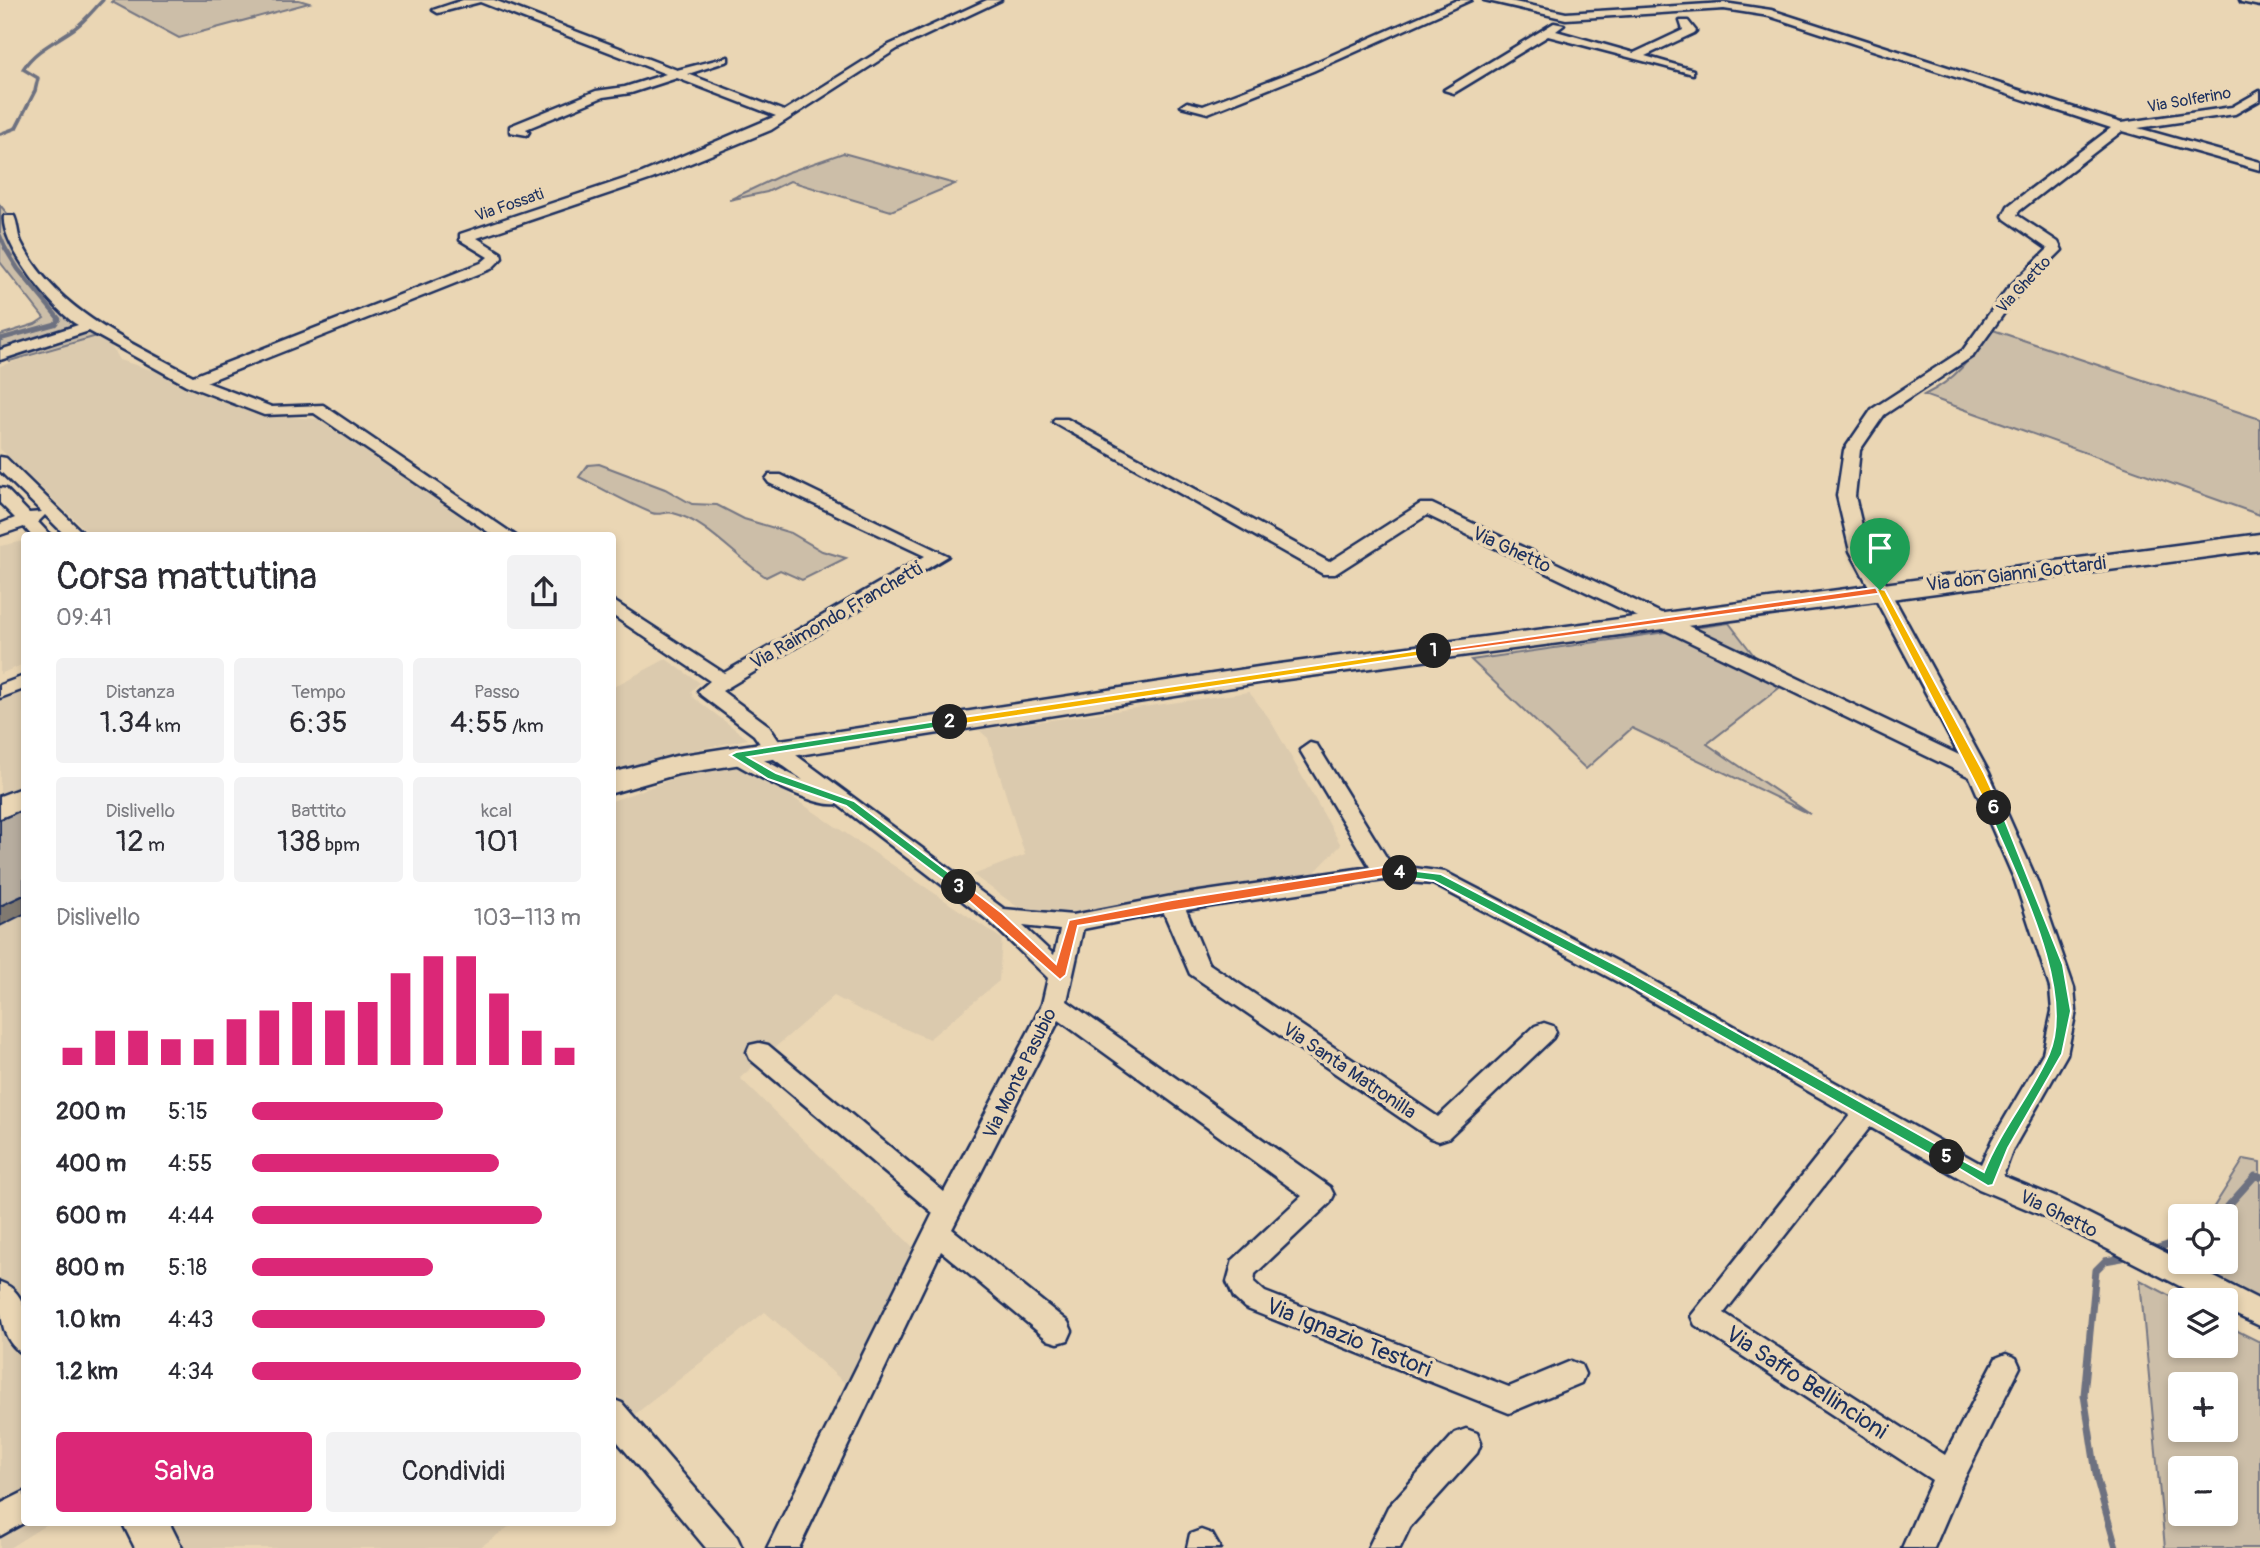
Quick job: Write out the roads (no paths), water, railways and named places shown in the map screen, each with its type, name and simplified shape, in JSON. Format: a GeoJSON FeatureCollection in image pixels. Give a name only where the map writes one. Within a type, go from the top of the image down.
{"type":"FeatureCollection","features":[{"type":"Feature","properties":{"kind":"main road","name":"Via don Gianni Gottardi"},"geometry":{"type":"LineString","coordinates":[[616,782],[676,765],[736,755],[1265,674],[1880,590],[2260,542]]}},
{"type":"Feature","properties":{"kind":"main road"},"geometry":{"type":"LineString","coordinates":[[0,808],[21,798]]}},
{"type":"Feature","properties":{"kind":"main road"},"geometry":{"type":"LineString","coordinates":[[0,1299],[21,1331]]}},
{"type":"Feature","properties":{"kind":"main road"},"geometry":{"type":"LineString","coordinates":[[146,1526],[160,1548]]}},
{"type":"Feature","properties":{"kind":"street"},"geometry":{"type":"LineString","coordinates":[[438,10],[476,0]]}},
{"type":"Feature","properties":{"kind":"street"},"geometry":{"type":"LineString","coordinates":[[484,0],[784,115]]}},
{"type":"Feature","properties":{"kind":"street","name":"Via Fossati"},"geometry":{"type":"LineString","coordinates":[[192,382],[486,266],[495,258],[494,253],[466,237],[711,152],[767,127],[893,47],[996,0]]}},
{"type":"Feature","properties":{"kind":"street"},"geometry":{"type":"LineString","coordinates":[[1187,106],[1204,110],[1309,69],[1466,0]]}},
{"type":"Feature","properties":{"kind":"street"},"geometry":{"type":"LineString","coordinates":[[1489,0],[1566,16],[1740,4],[2120,127],[2260,166]]}},
{"type":"Feature","properties":{"kind":"street"},"geometry":{"type":"LineString","coordinates":[[1520,7],[1535,0]]}},
{"type":"Feature","properties":{"kind":"street"},"geometry":{"type":"LineString","coordinates":[[1603,0],[1638,9]]}},
{"type":"Feature","properties":{"kind":"street"},"geometry":{"type":"LineString","coordinates":[[2245,0],[2260,3]]}},
{"type":"Feature","properties":{"kind":"street"},"geometry":{"type":"LineString","coordinates":[[1450,90],[1548,32],[1566,16]]}},
{"type":"Feature","properties":{"kind":"street"},"geometry":{"type":"LineString","coordinates":[[1634,57],[1689,31],[1684,23]]}},
{"type":"Feature","properties":{"kind":"street"},"geometry":{"type":"LineString","coordinates":[[1548,32],[1689,72]]}},
{"type":"Feature","properties":{"kind":"street"},"geometry":{"type":"LineString","coordinates":[[523,132],[514,129],[600,94],[627,90],[724,59]]}},
{"type":"Feature","properties":{"kind":"street","name":"Via Solferino"},"geometry":{"type":"LineString","coordinates":[[2120,127],[2235,110],[2260,94]]}},
{"type":"Feature","properties":{"kind":"street","name":"Via Ghetto"},"geometry":{"type":"LineString","coordinates":[[2120,127],[2013,209],[2010,216],[2053,245],[2054,250],[2012,292],[1968,353],[1878,412],[1852,450],[1846,496],[1859,551],[1979,773],[2057,965],[2064,1011],[2056,1054],[2001,1147],[1988,1181],[2048,1206],[2260,1314]]}},
{"type":"Feature","properties":{"kind":"street"},"geometry":{"type":"LineString","coordinates":[[9,219],[13,240],[37,278],[78,319],[192,382],[270,412],[317,408],[501,532]]}},
{"type":"Feature","properties":{"kind":"street"},"geometry":{"type":"LineString","coordinates":[[0,355],[90,326]]}},
{"type":"Feature","properties":{"kind":"street","name":"Via Ghetto"},"geometry":{"type":"LineString","coordinates":[[1061,422],[1329,570],[1426,508],[1979,773]]}},
{"type":"Feature","properties":{"kind":"street"},"geometry":{"type":"LineString","coordinates":[[0,462],[73,532]]}},
{"type":"Feature","properties":{"kind":"street","name":"Via Raimondo Franchetti"},"geometry":{"type":"LineString","coordinates":[[723,681],[939,556],[775,479]]}},
{"type":"Feature","properties":{"kind":"street"},"geometry":{"type":"LineString","coordinates":[[0,493],[38,532]]}},
{"type":"Feature","properties":{"kind":"street"},"geometry":{"type":"LineString","coordinates":[[0,530],[51,511]]}},
{"type":"Feature","properties":{"kind":"street"},"geometry":{"type":"LineString","coordinates":[[616,610],[723,681],[708,691],[761,730],[774,749],[850,803],[998,916],[1060,975]]}},
{"type":"Feature","properties":{"kind":"street"},"geometry":{"type":"LineString","coordinates":[[0,692],[21,683]]}},
{"type":"Feature","properties":{"kind":"street"},"geometry":{"type":"LineString","coordinates":[[1310,750],[1384,872]]}},
{"type":"Feature","properties":{"kind":"street"},"geometry":{"type":"LineString","coordinates":[[736,755],[772,776],[850,803]]}},
{"type":"Feature","properties":{"kind":"street"},"geometry":{"type":"LineString","coordinates":[[998,916],[1073,923],[1172,904],[1384,872],[1437,877],[1625,975],[1988,1181]]}},
{"type":"Feature","properties":{"kind":"street","name":"Via Santa Matronilla"},"geometry":{"type":"LineString","coordinates":[[1172,904],[1198,968],[1439,1131],[1544,1032]]}},
{"type":"Feature","properties":{"kind":"street","name":"Via Monte Pasubio"},"geometry":{"type":"LineString","coordinates":[[783,1548],[943,1222],[1054,1004],[1073,923]]}},
{"type":"Feature","properties":{"kind":"street","name":"Via Ignazio Testori"},"geometry":{"type":"LineString","coordinates":[[1054,1004],[1321,1195],[1243,1268],[1240,1274],[1242,1288],[1255,1300],[1509,1400],[1570,1374]]}},
{"type":"Feature","properties":{"kind":"street"},"geometry":{"type":"LineString","coordinates":[[759,1052],[1058,1331]]}},
{"type":"Feature","properties":{"kind":"street","name":"Via Saffo Bellincioni"},"geometry":{"type":"LineString","coordinates":[[1867,1112],[1706,1316],[1950,1475]]}},
{"type":"Feature","properties":{"kind":"street"},"geometry":{"type":"LineString","coordinates":[[1918,1548],[1950,1475],[2006,1367]]}},
{"type":"Feature","properties":{"kind":"street"},"geometry":{"type":"LineString","coordinates":[[616,1417],[726,1548]]}},
{"type":"Feature","properties":{"kind":"street"},"geometry":{"type":"LineString","coordinates":[[1384,1548],[1399,1517],[1466,1443]]}},
{"type":"Feature","properties":{"kind":"street"},"geometry":{"type":"LineString","coordinates":[[0,1521],[21,1508]]}},
{"type":"Feature","properties":{"kind":"waterway"},"geometry":{"type":"LineString","coordinates":[[0,134],[16,128],[35,91],[38,78],[23,69],[28,62],[79,25],[103,0]]}},
{"type":"Feature","properties":{"kind":"waterway"},"geometry":{"type":"LineString","coordinates":[[0,235],[6,249]]}},
{"type":"Feature","properties":{"kind":"waterway"},"geometry":{"type":"LineString","coordinates":[[0,339],[55,324],[59,319],[18,269],[5,248]]}},
{"type":"Feature","properties":{"kind":"waterway"},"geometry":{"type":"LineString","coordinates":[[2230,1204],[2255,1176],[2260,1177]]}},
{"type":"Feature","properties":{"kind":"waterway"},"geometry":{"type":"LineString","coordinates":[[2151,1250],[2168,1245]]}},
{"type":"Feature","properties":{"kind":"waterway"},"geometry":{"type":"LineString","coordinates":[[2116,1548],[2097,1480],[2084,1395],[2096,1270],[2105,1261],[2122,1258]]}}]}
